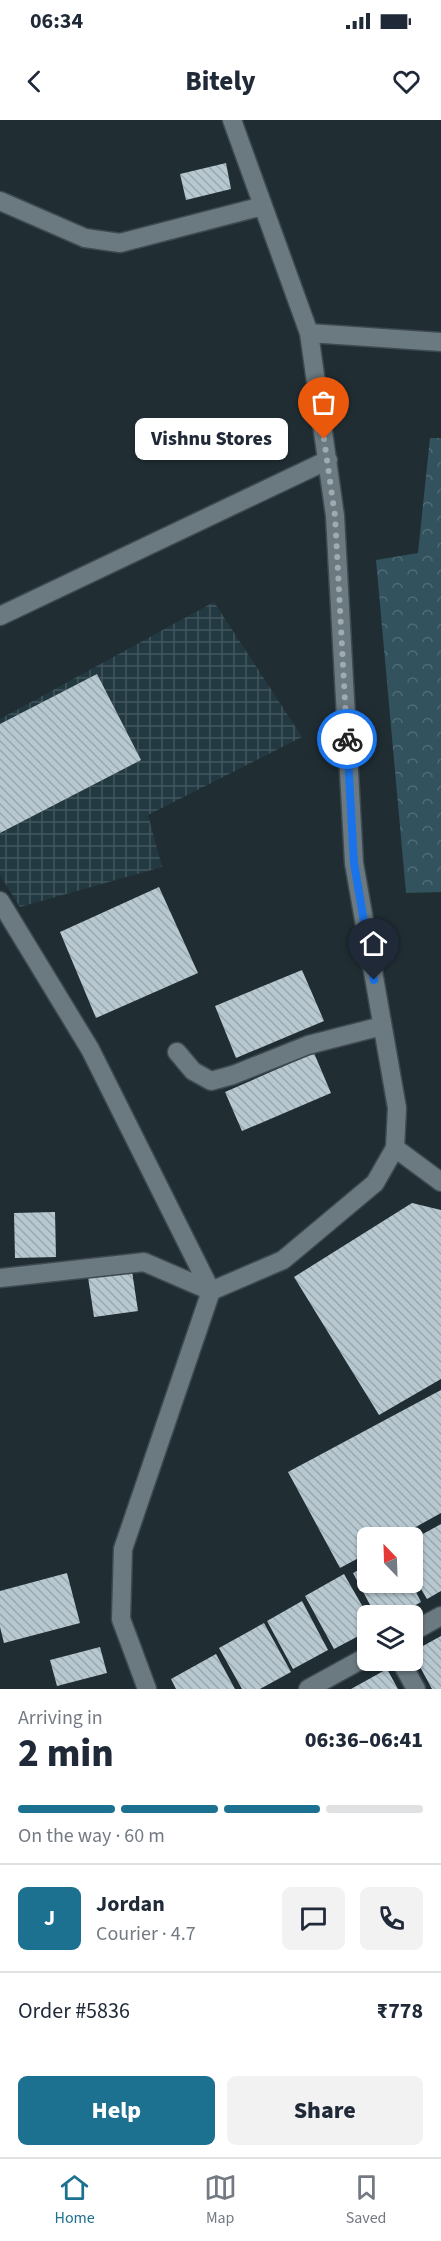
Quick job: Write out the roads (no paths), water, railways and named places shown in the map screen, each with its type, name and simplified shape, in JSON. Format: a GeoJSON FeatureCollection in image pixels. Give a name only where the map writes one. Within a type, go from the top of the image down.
{"type":"FeatureCollection","features":[{"type":"Feature","properties":{"kind":"street"},"geometry":{"type":"LineString","coordinates":[[0,1278],[144,1262],[211,1291],[282,1260],[375,1183],[394,1148],[397,1108],[354,863],[335,516],[309,333],[232,120]]}},
{"type":"Feature","properties":{"kind":"street"},"geometry":{"type":"LineString","coordinates":[[0,201],[85,238],[120,243],[263,206]]}},
{"type":"Feature","properties":{"kind":"street"},"geometry":{"type":"LineString","coordinates":[[309,333],[441,342]]}},
{"type":"Feature","properties":{"kind":"street"},"geometry":{"type":"LineString","coordinates":[[0,616],[327,460]]}},
{"type":"Feature","properties":{"kind":"street"},"geometry":{"type":"LineString","coordinates":[[0,901],[90,1049],[211,1291],[123,1549],[121,1619],[147,1689]]}},
{"type":"Feature","properties":{"kind":"street"},"geometry":{"type":"LineString","coordinates":[[177,1052],[193,1071],[211,1081],[233,1075],[308,1045],[382,1026]]}},
{"type":"Feature","properties":{"kind":"street"},"geometry":{"type":"LineString","coordinates":[[394,1148],[441,1182]]}},
{"type":"Feature","properties":{"kind":"street"},"geometry":{"type":"LineString","coordinates":[[423,1626],[441,1616]]}},
{"type":"Feature","properties":{"kind":"street"},"geometry":{"type":"LineString","coordinates":[[308,1689],[357,1662]]}},
{"type":"Feature","properties":{"kind":"street"},"geometry":{"type":"LineString","coordinates":[[406,1671],[416,1689]]}},
{"type":"Feature","properties":{"kind":"place","name":"Vishnu Stores"},"geometry":{"type":"Point","coordinates":[324,439]}}]}
